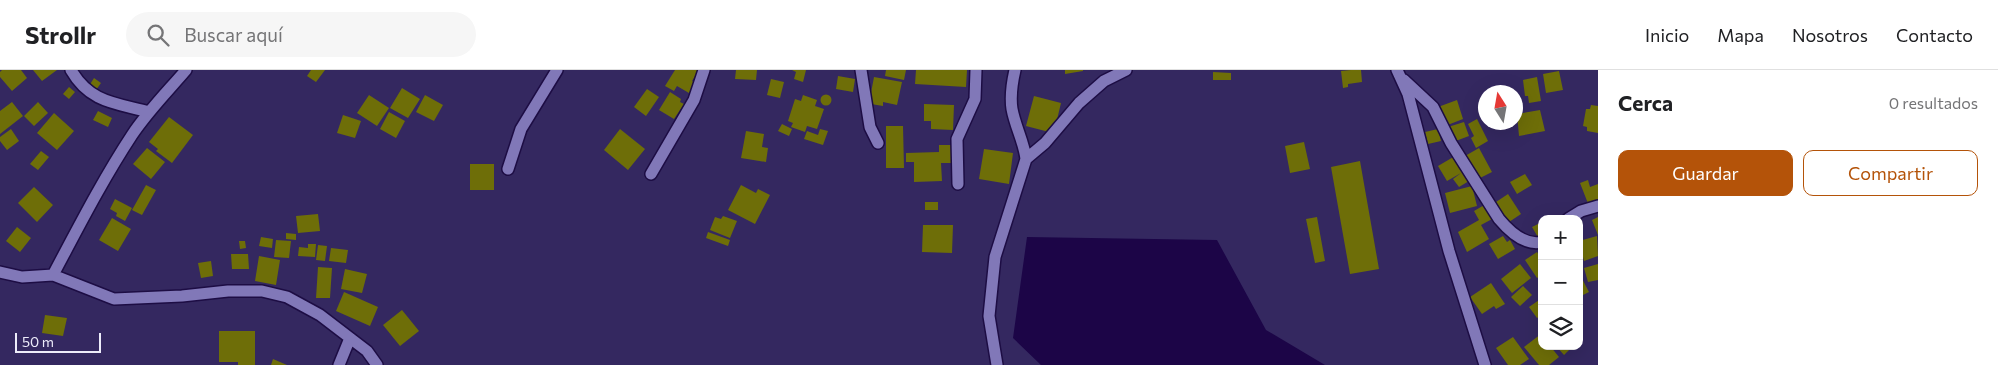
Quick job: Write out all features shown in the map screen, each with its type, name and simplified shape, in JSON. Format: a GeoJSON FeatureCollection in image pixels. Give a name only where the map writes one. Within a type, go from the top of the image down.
{"type":"FeatureCollection","features":[{"type":"Feature","properties":{"kind":"street"},"geometry":{"type":"LineString","coordinates":[[70,70],[77,81],[95,97],[149,112]]}},
{"type":"Feature","properties":{"kind":"street"},"geometry":{"type":"LineString","coordinates":[[54,275],[78,228],[132,135],[149,112],[186,70]]}},
{"type":"Feature","properties":{"kind":"street"},"geometry":{"type":"LineString","coordinates":[[508,169],[521,129],[557,70]]}},
{"type":"Feature","properties":{"kind":"street"},"geometry":{"type":"LineString","coordinates":[[651,174],[694,100],[704,70]]}},
{"type":"Feature","properties":{"kind":"street"},"geometry":{"type":"LineString","coordinates":[[861,70],[870,127],[878,143]]}},
{"type":"Feature","properties":{"kind":"street"},"geometry":{"type":"LineString","coordinates":[[958,184],[957,139],[975,100],[976,70]]}},
{"type":"Feature","properties":{"kind":"street"},"geometry":{"type":"LineString","coordinates":[[997,365],[989,316],[995,258],[1026,159],[1025,149],[1012,109],[1012,86],[1015,70]]}},
{"type":"Feature","properties":{"kind":"street"},"geometry":{"type":"LineString","coordinates":[[1026,159],[1045,143],[1079,104],[1104,81],[1126,70]]}},
{"type":"Feature","properties":{"kind":"street"},"geometry":{"type":"LineString","coordinates":[[1398,73],[1433,107],[1451,143],[1503,224],[1508,230],[1527,241],[1538,242]]}},
{"type":"Feature","properties":{"kind":"street"},"geometry":{"type":"LineString","coordinates":[[1398,73],[1408,94],[1450,251],[1486,365]]}},
{"type":"Feature","properties":{"kind":"street"},"geometry":{"type":"LineString","coordinates":[[1574,215],[1598,206]]}},
{"type":"Feature","properties":{"kind":"street"},"geometry":{"type":"LineString","coordinates":[[0,272],[22,277],[54,275],[114,299],[182,296],[228,291],[262,291],[287,297],[320,315],[367,350],[377,365]]}},
{"type":"Feature","properties":{"kind":"street"},"geometry":{"type":"LineString","coordinates":[[339,365],[350,338]]}},
{"type":"Feature","properties":{"kind":"shaded area"},"geometry":{"type":"Polygon","coordinates":[[[1027,237],[1217,240],[1266,330],[1325,365],[1041,365],[1013,338],[1027,237]]]}},
{"type":"Feature","properties":{"kind":"building"},"geometry":{"type":"Polygon","coordinates":[[[2,70],[21,70],[27,78],[12,91],[0,77],[2,70]]]}},
{"type":"Feature","properties":{"kind":"building"},"geometry":{"type":"Polygon","coordinates":[[[33,70],[57,70],[42,81],[33,70]]]}},
{"type":"Feature","properties":{"kind":"building"},"geometry":{"type":"Polygon","coordinates":[[[311,70],[325,70],[316,82],[307,76],[311,70]]]}},
{"type":"Feature","properties":{"kind":"building"},"geometry":{"type":"Polygon","coordinates":[[[675,70],[699,70],[692,81],[696,83],[689,93],[677,86],[674,91],[665,86],[675,70]]]}},
{"type":"Feature","properties":{"kind":"building"},"geometry":{"type":"Polygon","coordinates":[[[736,70],[757,70],[756,80],[735,79],[736,70]]]}},
{"type":"Feature","properties":{"kind":"building"},"geometry":{"type":"Polygon","coordinates":[[[792,70],[806,70],[803,82],[794,79],[796,72],[792,70]]]}},
{"type":"Feature","properties":{"kind":"building"},"geometry":{"type":"Polygon","coordinates":[[[886,70],[906,70],[904,80],[885,76],[886,70]]]}},
{"type":"Feature","properties":{"kind":"building"},"geometry":{"type":"Polygon","coordinates":[[[916,70],[967,70],[966,87],[915,84],[916,70]]]}},
{"type":"Feature","properties":{"kind":"building"},"geometry":{"type":"Polygon","coordinates":[[[1065,70],[1083,70],[1083,71],[1065,74],[1065,70]]]}},
{"type":"Feature","properties":{"kind":"building"},"geometry":{"type":"Polygon","coordinates":[[[1361,70],[1362,82],[1348,84],[1348,87],[1343,88],[1341,71],[1361,70]]]}},
{"type":"Feature","properties":{"kind":"building"},"geometry":{"type":"Polygon","coordinates":[[[1559,71],[1563,90],[1546,93],[1543,74],[1559,71]]]}},
{"type":"Feature","properties":{"kind":"building"},"geometry":{"type":"Polygon","coordinates":[[[1213,72],[1231,73],[1231,80],[1213,80],[1213,72]]]}},
{"type":"Feature","properties":{"kind":"building"},"geometry":{"type":"Polygon","coordinates":[[[838,76],[855,79],[853,92],[836,89],[838,76]]]}},
{"type":"Feature","properties":{"kind":"building"},"geometry":{"type":"Polygon","coordinates":[[[874,77],[902,82],[897,105],[883,102],[883,106],[871,104],[872,98],[870,98],[874,77]]]}},
{"type":"Feature","properties":{"kind":"building"},"geometry":{"type":"Polygon","coordinates":[[[1537,77],[1541,101],[1529,103],[1528,96],[1525,96],[1523,80],[1537,77]]]}},
{"type":"Feature","properties":{"kind":"building"},"geometry":{"type":"Polygon","coordinates":[[[94,78],[101,83],[96,90],[89,86],[94,78]]]}},
{"type":"Feature","properties":{"kind":"building"},"geometry":{"type":"Polygon","coordinates":[[[771,79],[784,82],[780,98],[767,95],[771,79]]]}},
{"type":"Feature","properties":{"kind":"building"},"geometry":{"type":"Polygon","coordinates":[[[69,87],[75,92],[69,99],[63,94],[69,87]]]}},
{"type":"Feature","properties":{"kind":"building"},"geometry":{"type":"Polygon","coordinates":[[[402,88],[420,99],[408,118],[390,108],[402,88]]]}},
{"type":"Feature","properties":{"kind":"building"},"geometry":{"type":"Polygon","coordinates":[[[647,89],[659,97],[646,116],[634,107],[647,89]]]}},
{"type":"Feature","properties":{"kind":"building"},"geometry":{"type":"Polygon","coordinates":[[[670,92],[681,99],[680,102],[684,104],[674,119],[659,110],[670,92]]]}},
{"type":"Feature","properties":{"kind":"building"},"geometry":{"type":"Polygon","coordinates":[[[369,95],[389,108],[377,126],[357,113],[369,95]]]}},
{"type":"Feature","properties":{"kind":"building"},"geometry":{"type":"Polygon","coordinates":[[[425,95],[443,105],[434,121],[416,112],[425,95]]]}},
{"type":"Feature","properties":{"kind":"building"},"geometry":{"type":"Polygon","coordinates":[[[803,95],[817,100],[815,106],[824,109],[817,129],[807,126],[805,132],[791,127],[793,123],[788,121],[795,99],[801,101],[803,95]]]}},
{"type":"Feature","properties":{"kind":"building"},"geometry":{"type":"Polygon","coordinates":[[[824,95],[828,95],[831,100],[830,104],[824,105],[821,102],[821,98],[824,95]]]}},
{"type":"Feature","properties":{"kind":"building"},"geometry":{"type":"Polygon","coordinates":[[[1034,96],[1061,103],[1055,128],[1050,127],[1049,132],[1026,126],[1034,96]]]}},
{"type":"Feature","properties":{"kind":"building"},"geometry":{"type":"Polygon","coordinates":[[[1457,100],[1463,119],[1445,126],[1438,107],[1457,100]]]}},
{"type":"Feature","properties":{"kind":"building"},"geometry":{"type":"Polygon","coordinates":[[[12,102],[23,116],[0,134],[0,111],[12,102]]]}},
{"type":"Feature","properties":{"kind":"building"},"geometry":{"type":"Polygon","coordinates":[[[38,102],[48,113],[34,126],[24,116],[38,102]]]}},
{"type":"Feature","properties":{"kind":"building"},"geometry":{"type":"Polygon","coordinates":[[[924,104],[954,105],[953,130],[931,129],[931,121],[924,121],[924,104]]]}},
{"type":"Feature","properties":{"kind":"building"},"geometry":{"type":"Polygon","coordinates":[[[1591,105],[1598,106],[1598,133],[1587,131],[1587,127],[1583,126],[1586,109],[1590,109],[1591,105]]]}},
{"type":"Feature","properties":{"kind":"building"},"geometry":{"type":"Polygon","coordinates":[[[1540,110],[1545,131],[1519,136],[1518,130],[1523,130],[1523,113],[1540,110]]]}},
{"type":"Feature","properties":{"kind":"building"},"geometry":{"type":"Polygon","coordinates":[[[98,111],[112,118],[108,127],[93,120],[98,111]]]}},
{"type":"Feature","properties":{"kind":"building"},"geometry":{"type":"Polygon","coordinates":[[[389,112],[405,121],[396,138],[380,129],[389,112]]]}},
{"type":"Feature","properties":{"kind":"building"},"geometry":{"type":"Polygon","coordinates":[[[54,113],[74,131],[57,150],[37,133],[54,113]]]}},
{"type":"Feature","properties":{"kind":"building"},"geometry":{"type":"Polygon","coordinates":[[[343,115],[361,121],[355,138],[337,133],[343,115]]]}},
{"type":"Feature","properties":{"kind":"building"},"geometry":{"type":"Polygon","coordinates":[[[169,117],[193,135],[172,163],[156,151],[158,149],[149,142],[169,117]]]}},
{"type":"Feature","properties":{"kind":"building"},"geometry":{"type":"Polygon","coordinates":[[[1477,119],[1478,130],[1482,130],[1488,141],[1476,148],[1471,138],[1474,136],[1468,124],[1477,119]]]}},
{"type":"Feature","properties":{"kind":"building"},"geometry":{"type":"Polygon","coordinates":[[[1464,122],[1469,136],[1453,142],[1448,127],[1464,122]]]}},
{"type":"Feature","properties":{"kind":"building"},"geometry":{"type":"Polygon","coordinates":[[[782,124],[792,129],[789,136],[778,131],[782,124]]]}},
{"type":"Feature","properties":{"kind":"building"},"geometry":{"type":"Polygon","coordinates":[[[886,126],[903,126],[904,168],[886,168],[886,126]]]}},
{"type":"Feature","properties":{"kind":"building"},"geometry":{"type":"Polygon","coordinates":[[[11,129],[19,141],[7,150],[0,141],[0,137],[11,129]]]}},
{"type":"Feature","properties":{"kind":"building"},"geometry":{"type":"Polygon","coordinates":[[[620,129],[645,149],[628,170],[604,150],[620,129]]]}},
{"type":"Feature","properties":{"kind":"building"},"geometry":{"type":"Polygon","coordinates":[[[820,129],[828,131],[823,145],[804,139],[807,131],[818,135],[820,129]]]}},
{"type":"Feature","properties":{"kind":"building"},"geometry":{"type":"Polygon","coordinates":[[[1438,129],[1441,141],[1428,144],[1425,132],[1438,129]]]}},
{"type":"Feature","properties":{"kind":"building"},"geometry":{"type":"Polygon","coordinates":[[[746,131],[764,134],[762,147],[768,148],[766,162],[741,158],[746,131]]]}},
{"type":"Feature","properties":{"kind":"building"},"geometry":{"type":"Polygon","coordinates":[[[1304,142],[1310,169],[1290,173],[1285,146],[1304,142]]]}},
{"type":"Feature","properties":{"kind":"building"},"geometry":{"type":"Polygon","coordinates":[[[939,145],[952,145],[953,163],[941,163],[942,181],[914,182],[914,162],[906,162],[906,153],[939,152],[939,145]]]}},
{"type":"Feature","properties":{"kind":"building"},"geometry":{"type":"Polygon","coordinates":[[[147,148],[165,162],[151,179],[133,164],[147,148]]]}},
{"type":"Feature","properties":{"kind":"building"},"geometry":{"type":"Polygon","coordinates":[[[1479,148],[1492,172],[1478,179],[1465,156],[1479,148]]]}},
{"type":"Feature","properties":{"kind":"building"},"geometry":{"type":"Polygon","coordinates":[[[984,149],[1013,153],[1009,184],[979,179],[984,149]]]}},
{"type":"Feature","properties":{"kind":"building"},"geometry":{"type":"Polygon","coordinates":[[[41,151],[49,157],[38,170],[30,164],[41,151]]]}},
{"type":"Feature","properties":{"kind":"building"},"geometry":{"type":"Polygon","coordinates":[[[1455,156],[1469,181],[1459,187],[1453,179],[1461,173],[1447,181],[1438,166],[1455,156]]]}},
{"type":"Feature","properties":{"kind":"building"},"geometry":{"type":"Polygon","coordinates":[[[1360,161],[1379,269],[1350,274],[1331,167],[1360,161]]]}},
{"type":"Feature","properties":{"kind":"building"},"geometry":{"type":"Polygon","coordinates":[[[470,164],[494,164],[494,190],[470,190],[470,164]]]}},
{"type":"Feature","properties":{"kind":"building"},"geometry":{"type":"Polygon","coordinates":[[[1525,174],[1532,185],[1517,194],[1510,182],[1525,174]]]}},
{"type":"Feature","properties":{"kind":"building"},"geometry":{"type":"Polygon","coordinates":[[[1588,180],[1590,187],[1598,184],[1598,202],[1589,206],[1580,183],[1588,180]]]}},
{"type":"Feature","properties":{"kind":"building"},"geometry":{"type":"Polygon","coordinates":[[[146,185],[156,190],[142,215],[132,210],[146,185]]]}},
{"type":"Feature","properties":{"kind":"building"},"geometry":{"type":"Polygon","coordinates":[[[741,185],[756,193],[758,189],[770,195],[755,224],[728,210],[741,185]]]}},
{"type":"Feature","properties":{"kind":"building"},"geometry":{"type":"Polygon","coordinates":[[[1472,186],[1477,206],[1450,213],[1445,193],[1472,186]]]}},
{"type":"Feature","properties":{"kind":"building"},"geometry":{"type":"Polygon","coordinates":[[[34,187],[53,205],[37,222],[18,203],[34,187]]]}},
{"type":"Feature","properties":{"kind":"building"},"geometry":{"type":"Polygon","coordinates":[[[1508,194],[1521,214],[1506,224],[1493,204],[1508,194]]]}},
{"type":"Feature","properties":{"kind":"building"},"geometry":{"type":"Polygon","coordinates":[[[115,199],[132,208],[125,221],[116,216],[117,213],[110,209],[115,199]]]}},
{"type":"Feature","properties":{"kind":"building"},"geometry":{"type":"Polygon","coordinates":[[[925,202],[938,202],[938,210],[925,210],[925,202]]]}},
{"type":"Feature","properties":{"kind":"building"},"geometry":{"type":"Polygon","coordinates":[[[1486,204],[1494,218],[1481,225],[1489,239],[1467,252],[1458,232],[1479,220],[1474,211],[1486,204]]]}},
{"type":"Feature","properties":{"kind":"building"},"geometry":{"type":"Polygon","coordinates":[[[318,214],[320,231],[298,233],[296,216],[318,214]]]}},
{"type":"Feature","properties":{"kind":"building"},"geometry":{"type":"Polygon","coordinates":[[[723,216],[737,221],[730,238],[710,230],[715,217],[721,219],[723,216]]]}},
{"type":"Feature","properties":{"kind":"building"},"geometry":{"type":"Polygon","coordinates":[[[1317,217],[1325,261],[1315,263],[1306,219],[1317,217]]]}},
{"type":"Feature","properties":{"kind":"building"},"geometry":{"type":"Polygon","coordinates":[[[1598,217],[1598,235],[1592,220],[1598,217]]]}},
{"type":"Feature","properties":{"kind":"building"},"geometry":{"type":"Polygon","coordinates":[[[112,218],[131,229],[118,251],[99,240],[112,218]]]}},
{"type":"Feature","properties":{"kind":"building"},"geometry":{"type":"Polygon","coordinates":[[[1538,224],[1538,237],[1532,227],[1538,224]]]}},
{"type":"Feature","properties":{"kind":"building"},"geometry":{"type":"Polygon","coordinates":[[[923,225],[953,225],[952,253],[922,252],[923,225]]]}},
{"type":"Feature","properties":{"kind":"building"},"geometry":{"type":"Polygon","coordinates":[[[17,227],[31,238],[20,252],[6,241],[17,227]]]}},
{"type":"Feature","properties":{"kind":"building"},"geometry":{"type":"Polygon","coordinates":[[[708,232],[730,240],[728,246],[706,238],[708,232]]]}},
{"type":"Feature","properties":{"kind":"building"},"geometry":{"type":"Polygon","coordinates":[[[286,233],[296,234],[296,240],[286,239],[286,233]]]}},
{"type":"Feature","properties":{"kind":"building"},"geometry":{"type":"Polygon","coordinates":[[[1503,236],[1507,242],[1510,240],[1515,249],[1498,259],[1489,244],[1503,236]]]}},
{"type":"Feature","properties":{"kind":"building"},"geometry":{"type":"Polygon","coordinates":[[[1597,236],[1598,256],[1584,261],[1583,240],[1597,236]]]}},
{"type":"Feature","properties":{"kind":"building"},"geometry":{"type":"Polygon","coordinates":[[[261,237],[273,239],[272,248],[259,246],[261,237]]]}},
{"type":"Feature","properties":{"kind":"building"},"geometry":{"type":"Polygon","coordinates":[[[276,240],[291,241],[289,258],[274,257],[276,240]]]}},
{"type":"Feature","properties":{"kind":"building"},"geometry":{"type":"Polygon","coordinates":[[[239,241],[245,241],[246,248],[240,249],[239,241]]]}},
{"type":"Feature","properties":{"kind":"building"},"geometry":{"type":"Polygon","coordinates":[[[308,244],[316,244],[315,257],[298,256],[299,247],[308,248],[308,244]]]}},
{"type":"Feature","properties":{"kind":"building"},"geometry":{"type":"Polygon","coordinates":[[[318,245],[327,246],[325,261],[316,260],[318,245]]]}},
{"type":"Feature","properties":{"kind":"building"},"geometry":{"type":"Polygon","coordinates":[[[331,248],[348,250],[346,263],[329,261],[331,248]]]}},
{"type":"Feature","properties":{"kind":"building"},"geometry":{"type":"Polygon","coordinates":[[[1537,252],[1538,277],[1537,278],[1525,260],[1537,252]]]}},
{"type":"Feature","properties":{"kind":"building"},"geometry":{"type":"Polygon","coordinates":[[[231,254],[248,254],[249,269],[232,269],[231,254]]]}},
{"type":"Feature","properties":{"kind":"building"},"geometry":{"type":"Polygon","coordinates":[[[259,256],[280,260],[276,285],[255,281],[259,256]]]}},
{"type":"Feature","properties":{"kind":"building"},"geometry":{"type":"Polygon","coordinates":[[[211,261],[213,276],[201,278],[198,263],[211,261]]]}},
{"type":"Feature","properties":{"kind":"building"},"geometry":{"type":"Polygon","coordinates":[[[1520,264],[1531,278],[1512,293],[1501,279],[1520,264]]]}},
{"type":"Feature","properties":{"kind":"building"},"geometry":{"type":"Polygon","coordinates":[[[1598,264],[1598,280],[1588,282],[1584,268],[1598,264]]]}},
{"type":"Feature","properties":{"kind":"building"},"geometry":{"type":"Polygon","coordinates":[[[318,267],[332,268],[330,298],[316,298],[318,267]]]}},
{"type":"Feature","properties":{"kind":"building"},"geometry":{"type":"Polygon","coordinates":[[[345,269],[367,274],[362,293],[341,289],[345,269]]]}},
{"type":"Feature","properties":{"kind":"building"},"geometry":{"type":"Polygon","coordinates":[[[1583,281],[1589,292],[1583,295],[1583,281]]]}},
{"type":"Feature","properties":{"kind":"building"},"geometry":{"type":"Polygon","coordinates":[[[1491,283],[1505,304],[1496,309],[1494,306],[1482,314],[1470,297],[1491,283]]]}},
{"type":"Feature","properties":{"kind":"building"},"geometry":{"type":"Polygon","coordinates":[[[1523,286],[1532,295],[1520,306],[1511,297],[1523,286]]]}},
{"type":"Feature","properties":{"kind":"building"},"geometry":{"type":"Polygon","coordinates":[[[344,292],[378,307],[370,326],[336,311],[344,292]]]}},
{"type":"Feature","properties":{"kind":"building"},"geometry":{"type":"Polygon","coordinates":[[[1538,301],[1538,317],[1537,318],[1529,307],[1538,301]]]}},
{"type":"Feature","properties":{"kind":"building"},"geometry":{"type":"Polygon","coordinates":[[[402,310],[419,331],[400,346],[383,325],[402,310]]]}},
{"type":"Feature","properties":{"kind":"building"},"geometry":{"type":"Polygon","coordinates":[[[45,315],[67,318],[63,336],[42,333],[45,315]]]}},
{"type":"Feature","properties":{"kind":"building"},"geometry":{"type":"Polygon","coordinates":[[[219,331],[255,331],[255,365],[238,365],[238,362],[219,362],[219,331]]]}},
{"type":"Feature","properties":{"kind":"building"},"geometry":{"type":"Polygon","coordinates":[[[1538,336],[1538,350],[1553,350],[1559,357],[1549,365],[1539,365],[1524,347],[1538,336]]]}},
{"type":"Feature","properties":{"kind":"building"},"geometry":{"type":"Polygon","coordinates":[[[1513,337],[1529,359],[1520,365],[1508,365],[1496,348],[1513,337]]]}},
{"type":"Feature","properties":{"kind":"building"},"geometry":{"type":"Polygon","coordinates":[[[1560,350],[1569,350],[1564,355],[1560,350]]]}},
{"type":"Feature","properties":{"kind":"building"},"geometry":{"type":"Polygon","coordinates":[[[273,359],[287,365],[271,365],[273,359]]]}}]}
